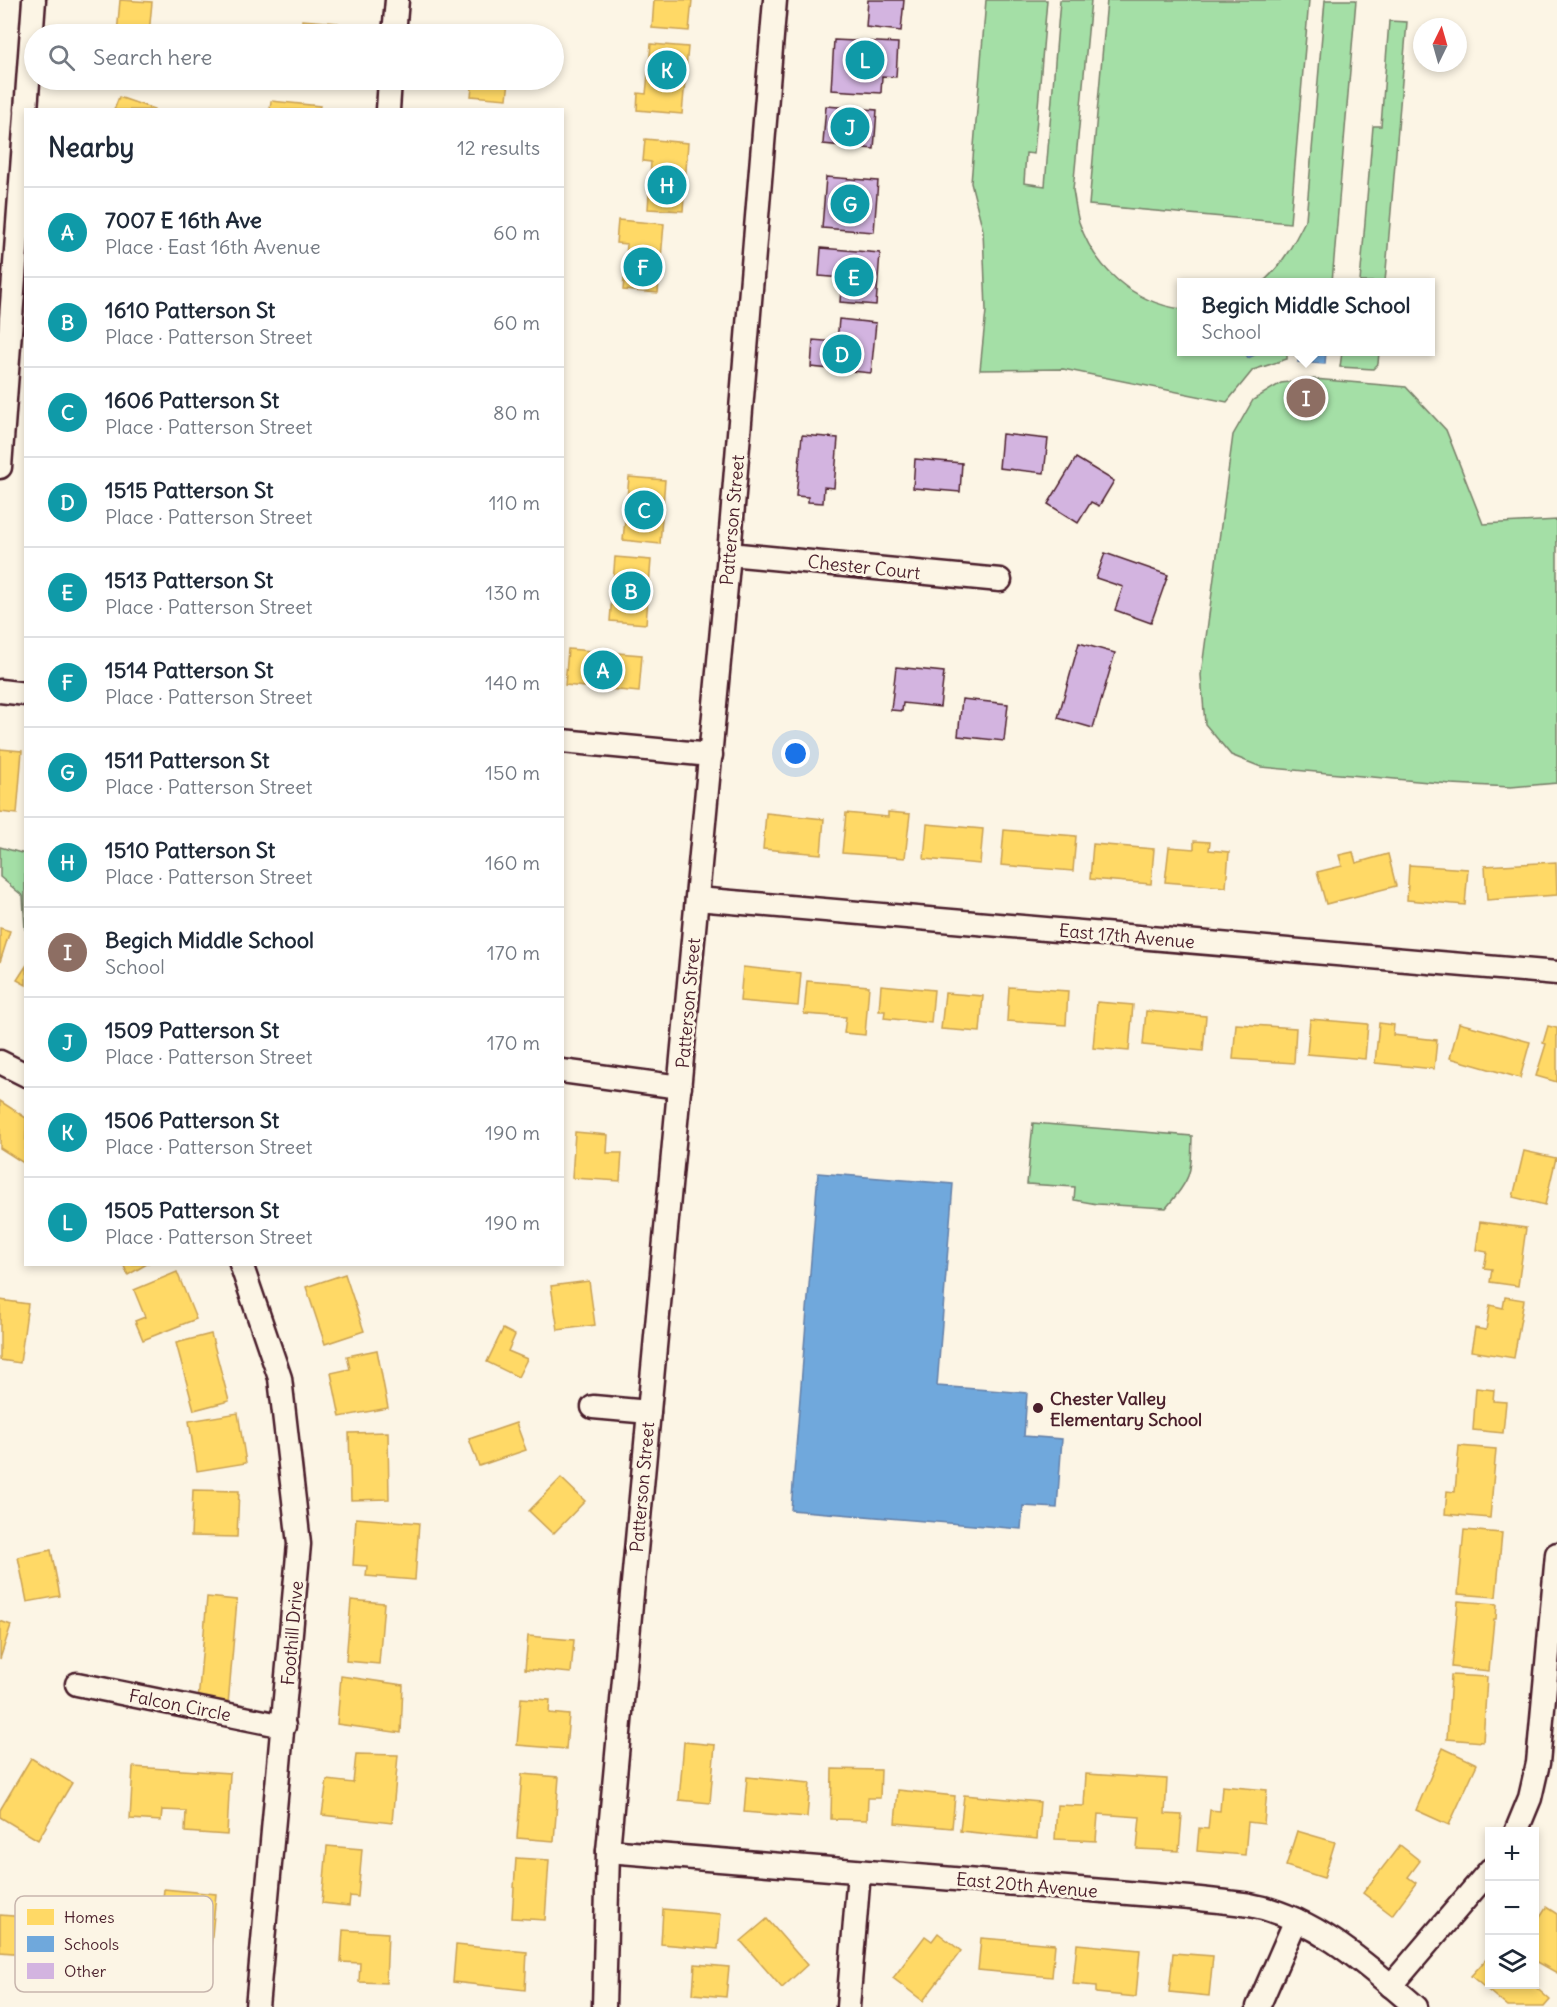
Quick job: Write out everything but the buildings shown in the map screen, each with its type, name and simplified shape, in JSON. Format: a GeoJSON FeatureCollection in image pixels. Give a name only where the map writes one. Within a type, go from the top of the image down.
{"type":"FeatureCollection","features":[{"type":"Feature","properties":{"kind":"street"},"geometry":{"type":"LineString","coordinates":[[32,24],[34,0]]}},
{"type":"Feature","properties":{"kind":"street"},"geometry":{"type":"LineString","coordinates":[[395,24],[397,0]]}},
{"type":"Feature","properties":{"kind":"street","name":"Patterson Street"},"geometry":{"type":"LineString","coordinates":[[604,2007],[608,1851],[711,755],[775,0]]}},
{"type":"Feature","properties":{"kind":"street"},"geometry":{"type":"LineString","coordinates":[[26,108],[27,90]]}},
{"type":"Feature","properties":{"kind":"street"},"geometry":{"type":"LineString","coordinates":[[387,108],[389,90]]}},
{"type":"Feature","properties":{"kind":"street"},"geometry":{"type":"LineString","coordinates":[[0,467],[24,142]]}},
{"type":"Feature","properties":{"kind":"street","name":"Chester Court"},"geometry":{"type":"LineString","coordinates":[[729,554],[1000,580]]}},
{"type":"Feature","properties":{"kind":"street"},"geometry":{"type":"LineString","coordinates":[[0,691],[24,694]]}},
{"type":"Feature","properties":{"kind":"street"},"geometry":{"type":"LineString","coordinates":[[564,741],[711,755]]}},
{"type":"Feature","properties":{"kind":"street","name":"East 17th Avenue"},"geometry":{"type":"LineString","coordinates":[[697,899],[1557,973]]}},
{"type":"Feature","properties":{"kind":"street"},"geometry":{"type":"LineString","coordinates":[[0,1062],[24,1074]]}},
{"type":"Feature","properties":{"kind":"street"},"geometry":{"type":"LineString","coordinates":[[564,1071],[680,1087]]}},
{"type":"Feature","properties":{"kind":"street","name":"Foothill Drive"},"geometry":{"type":"LineString","coordinates":[[242,1266],[280,1378],[299,1544],[258,2007]]}},
{"type":"Feature","properties":{"kind":"street"},"geometry":{"type":"LineString","coordinates":[[593,1407],[649,1412]]}},
{"type":"Feature","properties":{"kind":"street"},"geometry":{"type":"LineString","coordinates":[[1518,1827],[1530,1797],[1538,1763],[1557,1554]]}},
{"type":"Feature","properties":{"kind":"street","name":"Falcon Circle"},"geometry":{"type":"LineString","coordinates":[[77,1684],[284,1726]]}},
{"type":"Feature","properties":{"kind":"street","name":"East 20th Avenue"},"geometry":{"type":"LineString","coordinates":[[608,1851],[1190,1898],[1251,1905],[1296,1920],[1328,1937],[1416,2007]]}},
{"type":"Feature","properties":{"kind":"street"},"geometry":{"type":"LineString","coordinates":[[848,2007],[859,1872]]}},
{"type":"Feature","properties":{"kind":"street"},"geometry":{"type":"LineString","coordinates":[[1391,1986],[1485,1876]]}},
{"type":"Feature","properties":{"kind":"street"},"geometry":{"type":"LineString","coordinates":[[1258,2007],[1296,1920]]}},
{"type":"Feature","properties":{"kind":"green space"},"geometry":{"type":"Polygon","coordinates":[[[986,0],[1047,0],[1034,154],[1026,153],[1024,183],[1045,186],[1060,0],[1091,0],[1073,190],[1079,222],[1086,239],[1106,268],[1132,291],[1147,299],[1177,308],[1177,356],[1287,356],[1287,359],[1253,370],[1227,402],[1063,369],[980,370],[986,311],[983,230],[971,183],[986,0]]]}},
{"type":"Feature","properties":{"kind":"green space"},"geometry":{"type":"Polygon","coordinates":[[[1107,0],[1309,0],[1290,223],[1089,205],[1107,0]]]}},
{"type":"Feature","properties":{"kind":"green space"},"geometry":{"type":"Polygon","coordinates":[[[1325,0],[1356,0],[1332,278],[1267,278],[1292,245],[1306,219],[1325,0]]]}},
{"type":"Feature","properties":{"kind":"green space"},"geometry":{"type":"Polygon","coordinates":[[[1389,21],[1407,22],[1385,278],[1360,278],[1373,126],[1381,126],[1389,21]]]}},
{"type":"Feature","properties":{"kind":"green space"},"geometry":{"type":"Polygon","coordinates":[[[1341,356],[1379,356],[1378,364],[1373,369],[1340,367],[1341,356]]]}},
{"type":"Feature","properties":{"kind":"green space"},"geometry":{"type":"Polygon","coordinates":[[[1314,379],[1406,387],[1446,430],[1483,524],[1557,520],[1557,783],[1511,787],[1451,784],[1261,767],[1231,755],[1205,724],[1201,675],[1233,435],[1253,400],[1281,383],[1314,379]]]}},
{"type":"Feature","properties":{"kind":"green space"},"geometry":{"type":"Polygon","coordinates":[[[0,847],[24,854],[24,913],[23,896],[0,877],[0,847]]]}},
{"type":"Feature","properties":{"kind":"green space"},"geometry":{"type":"Polygon","coordinates":[[[1033,1123],[1192,1136],[1188,1175],[1181,1189],[1166,1208],[1097,1204],[1074,1200],[1075,1187],[1027,1184],[1033,1123]]]}},
{"type":"Feature","properties":{"kind":"place","name":"1505 Patterson St"},"geometry":{"type":"Point","coordinates":[865,60]}},
{"type":"Feature","properties":{"kind":"place","name":"1506 Patterson St"},"geometry":{"type":"Point","coordinates":[667,70]}},
{"type":"Feature","properties":{"kind":"place","name":"1509 Patterson St"},"geometry":{"type":"Point","coordinates":[850,127]}},
{"type":"Feature","properties":{"kind":"place","name":"1510 Patterson St"},"geometry":{"type":"Point","coordinates":[667,185]}},
{"type":"Feature","properties":{"kind":"place","name":"1511 Patterson St"},"geometry":{"type":"Point","coordinates":[850,204]}},
{"type":"Feature","properties":{"kind":"place","name":"1514 Patterson St"},"geometry":{"type":"Point","coordinates":[643,267]}},
{"type":"Feature","properties":{"kind":"place","name":"1513 Patterson St"},"geometry":{"type":"Point","coordinates":[854,277]}},
{"type":"Feature","properties":{"kind":"place","name":"1515 Patterson St"},"geometry":{"type":"Point","coordinates":[842,354]}},
{"type":"Feature","properties":{"kind":"place","name":"Begich Middle School"},"geometry":{"type":"Point","coordinates":[1306,398]}},
{"type":"Feature","properties":{"kind":"place","name":"1606 Patterson St"},"geometry":{"type":"Point","coordinates":[644,510]}},
{"type":"Feature","properties":{"kind":"place","name":"1610 Patterson St"},"geometry":{"type":"Point","coordinates":[631,591]}},
{"type":"Feature","properties":{"kind":"place","name":"7007 E 16th Ave"},"geometry":{"type":"Point","coordinates":[603,670]}},
{"type":"Feature","properties":{"kind":"place","name":"Chester Valley Elementary School"},"geometry":{"type":"Point","coordinates":[1038,1408]}}]}
